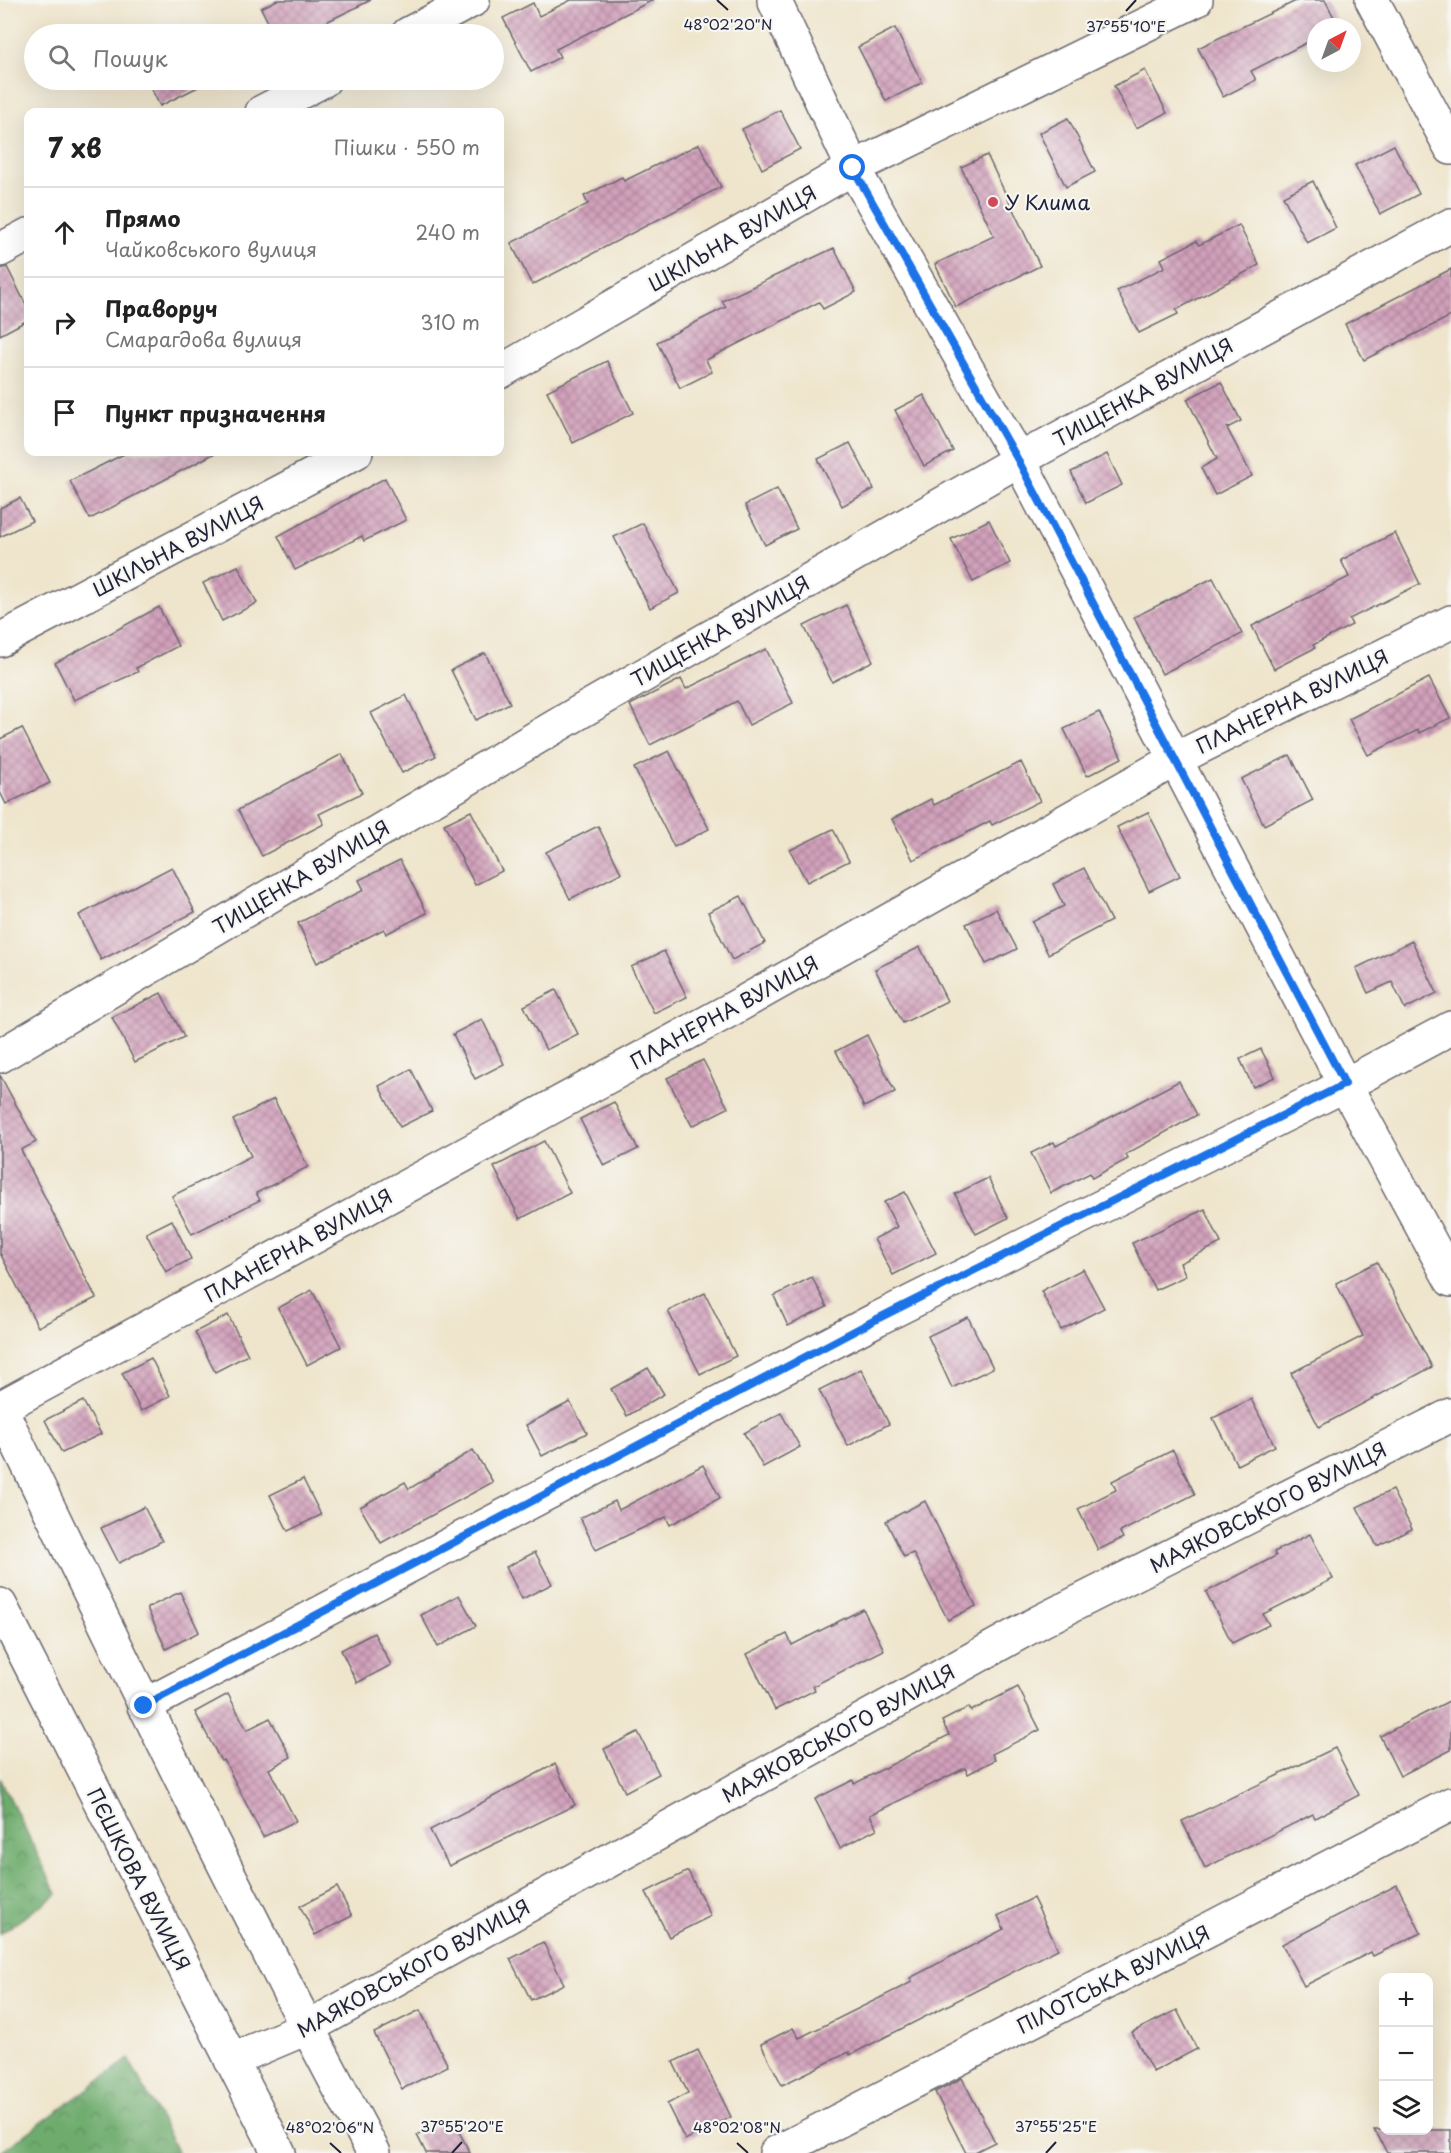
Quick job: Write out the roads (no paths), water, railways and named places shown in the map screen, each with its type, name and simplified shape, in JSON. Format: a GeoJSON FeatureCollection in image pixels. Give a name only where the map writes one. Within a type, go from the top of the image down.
{"type":"FeatureCollection","features":[{"type":"Feature","properties":{"kind":"street"},"geometry":{"type":"LineString","coordinates":[[427,24],[473,0]]}},
{"type":"Feature","properties":{"kind":"street"},"geometry":{"type":"LineString","coordinates":[[774,0],[853,168],[1018,460],[1345,1084],[1451,1280]]}},
{"type":"Feature","properties":{"kind":"street","name":"ШКІЛЬНА ВУЛИЦЯ"},"geometry":{"type":"LineString","coordinates":[[504,370],[853,168],[1196,0]]}},
{"type":"Feature","properties":{"kind":"street"},"geometry":{"type":"LineString","coordinates":[[1372,0],[1451,148]]}},
{"type":"Feature","properties":{"kind":"street"},"geometry":{"type":"LineString","coordinates":[[270,108],[305,90]]}},
{"type":"Feature","properties":{"kind":"street","name":"ТИЩЕНКА ВУЛИЦЯ"},"geometry":{"type":"LineString","coordinates":[[0,1056],[578,713],[1018,460],[1451,225]]}},
{"type":"Feature","properties":{"kind":"street"},"geometry":{"type":"LineString","coordinates":[[0,250],[24,237]]}},
{"type":"Feature","properties":{"kind":"street","name":"ШКІЛЬНА ВУЛИЦЯ"},"geometry":{"type":"LineString","coordinates":[[0,640],[348,456]]}},
{"type":"Feature","properties":{"kind":"street","name":"ПЛАНЕРНА ВУЛИЦЯ"},"geometry":{"type":"LineString","coordinates":[[0,1408],[730,1010],[1174,760],[1451,622]]}},
{"type":"Feature","properties":{"kind":"street"},"geometry":{"type":"LineString","coordinates":[[144,1706],[877,1319],[1345,1084],[1451,1028]]}},
{"type":"Feature","properties":{"kind":"street"},"geometry":{"type":"LineString","coordinates":[[0,1408],[144,1706],[307,2028],[374,2153]]}},
{"type":"Feature","properties":{"kind":"street","name":"МАЯКОВСЬКОГО ВУЛИЦЯ"},"geometry":{"type":"LineString","coordinates":[[231,2060],[307,2028],[1041,1621],[1451,1415]]}},
{"type":"Feature","properties":{"kind":"street","name":"ПЄШКОВА ВУЛИЦЯ"},"geometry":{"type":"LineString","coordinates":[[0,1605],[279,2153]]}},
{"type":"Feature","properties":{"kind":"street","name":"ПІЛОТСЬКА ВУЛИЦЯ"},"geometry":{"type":"LineString","coordinates":[[776,2153],[1451,1804]]}},
{"type":"Feature","properties":{"kind":"place","name":"У Клима"},"geometry":{"type":"Point","coordinates":[993,202]}}]}
